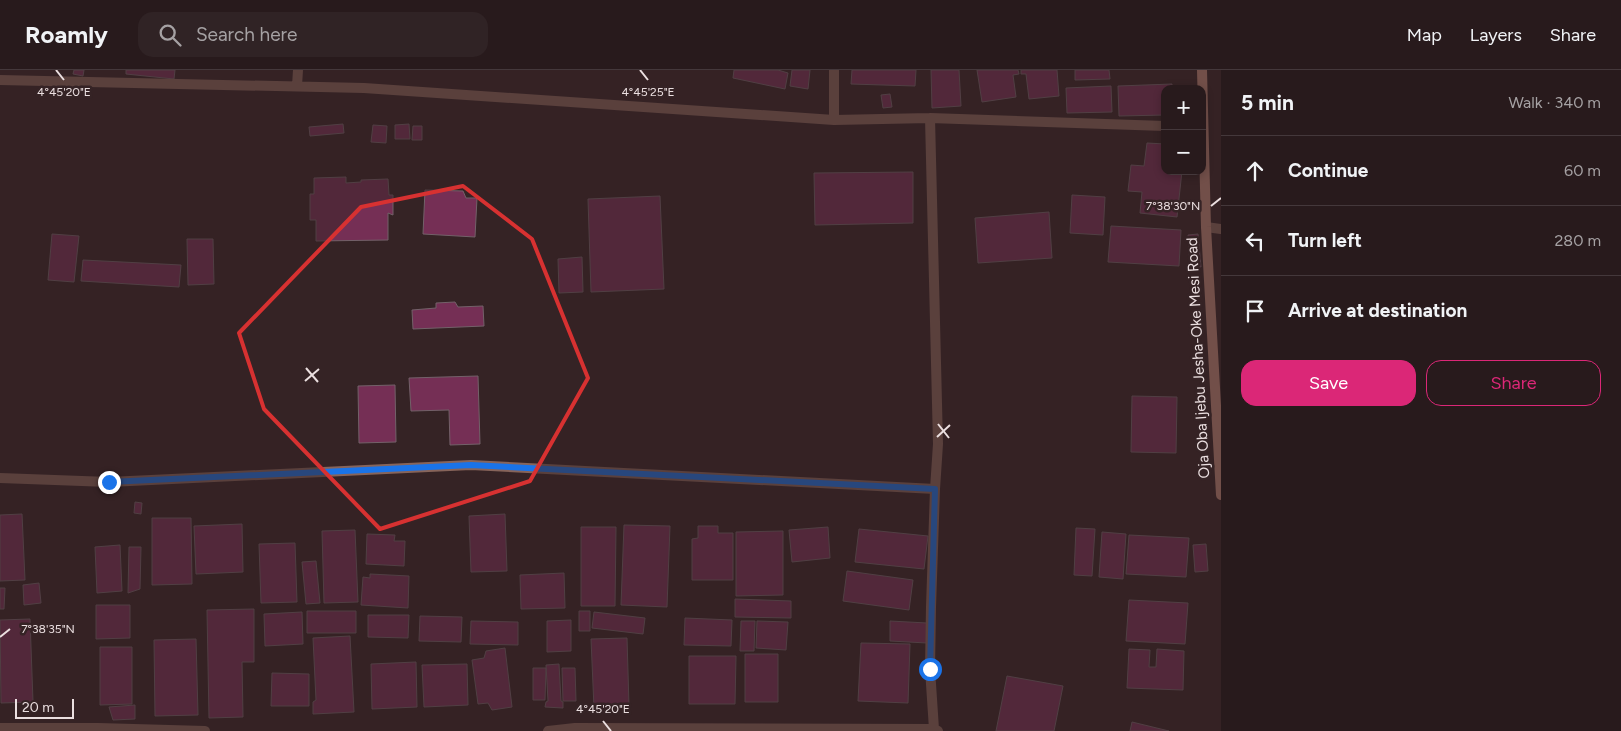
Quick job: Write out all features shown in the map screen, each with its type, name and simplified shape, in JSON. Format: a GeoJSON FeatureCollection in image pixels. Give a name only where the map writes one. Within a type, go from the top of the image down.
{"type":"FeatureCollection","features":[{"type":"Feature","properties":{"kind":"main road","name":"Oja Oba Ijebu Jesha-Oke Mesi Road"},"geometry":{"type":"LineString","coordinates":[[1202,70],[1202,85]]}},
{"type":"Feature","properties":{"kind":"main road","name":"Oja Oba Ijebu Jesha-Oke Mesi Road"},"geometry":{"type":"LineString","coordinates":[[1203,130],[1206,227],[1221,495]]}},
{"type":"Feature","properties":{"kind":"street"},"geometry":{"type":"LineString","coordinates":[[92,82],[93,70]]}},
{"type":"Feature","properties":{"kind":"street"},"geometry":{"type":"LineString","coordinates":[[297,86],[298,70]]}},
{"type":"Feature","properties":{"kind":"street"},"geometry":{"type":"LineString","coordinates":[[834,70],[834,120]]}},
{"type":"Feature","properties":{"kind":"street"},"geometry":{"type":"LineString","coordinates":[[0,80],[364,88],[834,120],[930,118],[1161,126]]}},
{"type":"Feature","properties":{"kind":"street"},"geometry":{"type":"LineString","coordinates":[[548,731],[575,728],[936,730],[930,669],[938,444],[930,118]]}},
{"type":"Feature","properties":{"kind":"street"},"geometry":{"type":"LineString","coordinates":[[1206,227],[1221,229]]}},
{"type":"Feature","properties":{"kind":"street"},"geometry":{"type":"LineString","coordinates":[[0,478],[109,482],[471,465],[935,489]]}},
{"type":"Feature","properties":{"kind":"street"},"geometry":{"type":"LineString","coordinates":[[0,728],[205,731]]}},
{"type":"Feature","properties":{"kind":"highlighted area"},"geometry":{"type":"Polygon","coordinates":[[[463,186],[532,239],[588,378],[530,481],[380,529],[264,409],[239,333],[361,207],[463,186]]]}},
{"type":"Feature","properties":{"kind":"building"},"geometry":{"type":"Polygon","coordinates":[[[74,70],[84,70],[83,76],[73,74],[74,70]]]}},
{"type":"Feature","properties":{"kind":"building"},"geometry":{"type":"Polygon","coordinates":[[[126,70],[175,70],[174,79],[126,74],[126,70]]]}},
{"type":"Feature","properties":{"kind":"building"},"geometry":{"type":"Polygon","coordinates":[[[734,70],[778,70],[788,73],[785,89],[733,78],[734,70]]]}},
{"type":"Feature","properties":{"kind":"building"},"geometry":{"type":"Polygon","coordinates":[[[792,70],[810,70],[808,89],[790,86],[792,70]]]}},
{"type":"Feature","properties":{"kind":"building"},"geometry":{"type":"Polygon","coordinates":[[[852,70],[916,70],[915,86],[851,84],[852,70]]]}},
{"type":"Feature","properties":{"kind":"building"},"geometry":{"type":"Polygon","coordinates":[[[931,70],[959,70],[961,106],[932,108],[931,70]]]}},
{"type":"Feature","properties":{"kind":"building"},"geometry":{"type":"Polygon","coordinates":[[[977,70],[1018,70],[1019,74],[1013,75],[1016,97],[982,102],[977,70]]]}},
{"type":"Feature","properties":{"kind":"building"},"geometry":{"type":"Polygon","coordinates":[[[1021,70],[1057,70],[1059,96],[1029,99],[1026,74],[1021,74],[1021,70]]]}},
{"type":"Feature","properties":{"kind":"building"},"geometry":{"type":"Polygon","coordinates":[[[1075,70],[1109,70],[1110,79],[1075,80],[1075,70]]]}},
{"type":"Feature","properties":{"kind":"building"},"geometry":{"type":"Polygon","coordinates":[[[1172,84],[1161,85],[1161,115],[1119,116],[1118,86],[1172,84]]]}},
{"type":"Feature","properties":{"kind":"building"},"geometry":{"type":"Polygon","coordinates":[[[1111,86],[1112,112],[1067,113],[1066,88],[1111,86]]]}},
{"type":"Feature","properties":{"kind":"building"},"geometry":{"type":"Polygon","coordinates":[[[890,94],[892,107],[883,108],[881,95],[890,94]]]}},
{"type":"Feature","properties":{"kind":"building"},"geometry":{"type":"Polygon","coordinates":[[[343,124],[344,133],[310,136],[309,127],[343,124]]]}},
{"type":"Feature","properties":{"kind":"building"},"geometry":{"type":"Polygon","coordinates":[[[409,124],[410,139],[395,139],[395,125],[409,124]]]}},
{"type":"Feature","properties":{"kind":"building"},"geometry":{"type":"Polygon","coordinates":[[[373,125],[387,126],[386,143],[371,142],[373,125]]]}},
{"type":"Feature","properties":{"kind":"building"},"geometry":{"type":"Polygon","coordinates":[[[413,126],[422,126],[422,140],[412,140],[413,126]]]}},
{"type":"Feature","properties":{"kind":"building"},"geometry":{"type":"Polygon","coordinates":[[[1147,143],[1161,144],[1161,175],[1182,175],[1177,217],[1140,213],[1142,192],[1128,191],[1131,165],[1144,166],[1147,143]]]}},
{"type":"Feature","properties":{"kind":"building"},"geometry":{"type":"Polygon","coordinates":[[[913,172],[913,223],[815,225],[814,173],[913,172]]]}},
{"type":"Feature","properties":{"kind":"building"},"geometry":{"type":"Polygon","coordinates":[[[346,177],[346,183],[361,182],[361,180],[388,179],[389,195],[393,195],[393,215],[388,213],[388,240],[316,241],[316,220],[310,220],[310,194],[314,194],[314,178],[346,177]]]}},
{"type":"Feature","properties":{"kind":"building"},"geometry":{"type":"Polygon","coordinates":[[[425,190],[463,191],[466,198],[477,198],[475,237],[423,234],[425,190]]]}},
{"type":"Feature","properties":{"kind":"building"},"geometry":{"type":"Polygon","coordinates":[[[1072,195],[1105,197],[1103,235],[1070,233],[1072,195]]]}},
{"type":"Feature","properties":{"kind":"building"},"geometry":{"type":"Polygon","coordinates":[[[660,196],[664,289],[591,292],[588,199],[660,196]]]}},
{"type":"Feature","properties":{"kind":"building"},"geometry":{"type":"Polygon","coordinates":[[[1049,212],[1052,258],[978,263],[975,218],[1049,212]]]}},
{"type":"Feature","properties":{"kind":"building"},"geometry":{"type":"Polygon","coordinates":[[[1111,226],[1181,230],[1179,266],[1108,262],[1111,226]]]}},
{"type":"Feature","properties":{"kind":"building"},"geometry":{"type":"Polygon","coordinates":[[[52,234],[79,236],[74,282],[48,280],[52,234]]]}},
{"type":"Feature","properties":{"kind":"building"},"geometry":{"type":"Polygon","coordinates":[[[1198,234],[1201,267],[1190,267],[1188,235],[1198,234]]]}},
{"type":"Feature","properties":{"kind":"building"},"geometry":{"type":"Polygon","coordinates":[[[187,239],[213,239],[214,284],[188,285],[187,239]]]}},
{"type":"Feature","properties":{"kind":"building"},"geometry":{"type":"Polygon","coordinates":[[[582,257],[583,292],[559,293],[558,259],[582,257]]]}},
{"type":"Feature","properties":{"kind":"building"},"geometry":{"type":"Polygon","coordinates":[[[83,260],[181,265],[179,287],[81,281],[83,260]]]}},
{"type":"Feature","properties":{"kind":"building"},"geometry":{"type":"Polygon","coordinates":[[[455,302],[458,307],[483,306],[484,326],[413,329],[412,310],[436,308],[436,303],[455,302]]]}},
{"type":"Feature","properties":{"kind":"building"},"geometry":{"type":"Polygon","coordinates":[[[478,376],[480,444],[450,445],[449,410],[411,411],[409,378],[478,376]]]}},
{"type":"Feature","properties":{"kind":"building"},"geometry":{"type":"Polygon","coordinates":[[[395,385],[396,442],[359,443],[358,386],[395,385]]]}},
{"type":"Feature","properties":{"kind":"building"},"geometry":{"type":"Polygon","coordinates":[[[1132,396],[1177,397],[1176,453],[1131,452],[1132,396]]]}},
{"type":"Feature","properties":{"kind":"building"},"geometry":{"type":"Polygon","coordinates":[[[135,502],[142,503],[141,514],[134,513],[135,502]]]}},
{"type":"Feature","properties":{"kind":"building"},"geometry":{"type":"Polygon","coordinates":[[[22,514],[25,580],[0,581],[0,515],[22,514]]]}},
{"type":"Feature","properties":{"kind":"building"},"geometry":{"type":"Polygon","coordinates":[[[505,514],[507,571],[471,572],[469,516],[505,514]]]}},
{"type":"Feature","properties":{"kind":"building"},"geometry":{"type":"Polygon","coordinates":[[[152,518],[191,518],[192,584],[152,585],[152,518]]]}},
{"type":"Feature","properties":{"kind":"building"},"geometry":{"type":"Polygon","coordinates":[[[242,524],[243,572],[196,574],[194,526],[242,524]]]}},
{"type":"Feature","properties":{"kind":"building"},"geometry":{"type":"Polygon","coordinates":[[[624,525],[670,526],[667,607],[621,605],[624,525]]]}},
{"type":"Feature","properties":{"kind":"building"},"geometry":{"type":"Polygon","coordinates":[[[698,526],[718,526],[718,533],[733,533],[733,580],[692,580],[692,539],[698,538],[698,526]]]}},
{"type":"Feature","properties":{"kind":"building"},"geometry":{"type":"Polygon","coordinates":[[[581,527],[616,527],[615,606],[581,606],[581,527]]]}},
{"type":"Feature","properties":{"kind":"building"},"geometry":{"type":"Polygon","coordinates":[[[828,527],[830,558],[792,562],[789,530],[828,527]]]}},
{"type":"Feature","properties":{"kind":"building"},"geometry":{"type":"Polygon","coordinates":[[[1076,528],[1095,529],[1092,576],[1074,575],[1076,528]]]}},
{"type":"Feature","properties":{"kind":"building"},"geometry":{"type":"Polygon","coordinates":[[[859,529],[928,536],[924,569],[855,562],[859,529]]]}},
{"type":"Feature","properties":{"kind":"building"},"geometry":{"type":"Polygon","coordinates":[[[355,530],[358,602],[324,603],[322,531],[355,530]]]}},
{"type":"Feature","properties":{"kind":"building"},"geometry":{"type":"Polygon","coordinates":[[[783,531],[783,595],[736,596],[736,532],[783,531]]]}},
{"type":"Feature","properties":{"kind":"building"},"geometry":{"type":"Polygon","coordinates":[[[1102,532],[1126,534],[1123,579],[1099,577],[1102,532]]]}},
{"type":"Feature","properties":{"kind":"building"},"geometry":{"type":"Polygon","coordinates":[[[367,534],[395,535],[394,541],[405,541],[404,566],[366,564],[367,534]]]}},
{"type":"Feature","properties":{"kind":"building"},"geometry":{"type":"Polygon","coordinates":[[[1129,535],[1189,538],[1186,577],[1126,574],[1129,535]]]}},
{"type":"Feature","properties":{"kind":"building"},"geometry":{"type":"Polygon","coordinates":[[[295,543],[297,602],[261,603],[259,544],[295,543]]]}},
{"type":"Feature","properties":{"kind":"building"},"geometry":{"type":"Polygon","coordinates":[[[1206,544],[1208,571],[1195,572],[1193,545],[1206,544]]]}},
{"type":"Feature","properties":{"kind":"building"},"geometry":{"type":"Polygon","coordinates":[[[120,545],[122,591],[97,593],[95,547],[120,545]]]}},
{"type":"Feature","properties":{"kind":"building"},"geometry":{"type":"Polygon","coordinates":[[[129,547],[141,547],[140,589],[128,593],[129,547]]]}},
{"type":"Feature","properties":{"kind":"building"},"geometry":{"type":"Polygon","coordinates":[[[316,561],[320,603],[306,604],[302,562],[316,561]]]}},
{"type":"Feature","properties":{"kind":"building"},"geometry":{"type":"Polygon","coordinates":[[[847,571],[913,580],[909,610],[843,601],[847,571]]]}},
{"type":"Feature","properties":{"kind":"building"},"geometry":{"type":"Polygon","coordinates":[[[564,573],[565,608],[521,609],[520,575],[564,573]]]}},
{"type":"Feature","properties":{"kind":"building"},"geometry":{"type":"Polygon","coordinates":[[[370,574],[409,576],[408,608],[361,605],[363,577],[370,578],[370,574]]]}},
{"type":"Feature","properties":{"kind":"building"},"geometry":{"type":"Polygon","coordinates":[[[39,583],[41,603],[24,605],[23,585],[39,583]]]}},
{"type":"Feature","properties":{"kind":"building"},"geometry":{"type":"Polygon","coordinates":[[[0,588],[5,588],[4,609],[0,609],[0,588]]]}},
{"type":"Feature","properties":{"kind":"building"},"geometry":{"type":"Polygon","coordinates":[[[735,599],[791,601],[791,618],[735,617],[735,599]]]}},
{"type":"Feature","properties":{"kind":"building"},"geometry":{"type":"Polygon","coordinates":[[[1129,600],[1188,603],[1185,644],[1126,641],[1129,600]]]}},
{"type":"Feature","properties":{"kind":"building"},"geometry":{"type":"Polygon","coordinates":[[[96,605],[130,605],[130,638],[96,639],[96,605]]]}},
{"type":"Feature","properties":{"kind":"building"},"geometry":{"type":"Polygon","coordinates":[[[254,609],[254,662],[242,662],[243,717],[209,718],[207,610],[254,609]]]}},
{"type":"Feature","properties":{"kind":"building"},"geometry":{"type":"Polygon","coordinates":[[[307,611],[356,611],[356,633],[307,633],[307,611]]]}},
{"type":"Feature","properties":{"kind":"building"},"geometry":{"type":"Polygon","coordinates":[[[579,611],[590,611],[590,631],[579,631],[579,611]]]}},
{"type":"Feature","properties":{"kind":"building"},"geometry":{"type":"Polygon","coordinates":[[[302,612],[303,644],[265,646],[264,614],[302,612]]]}},
{"type":"Feature","properties":{"kind":"building"},"geometry":{"type":"Polygon","coordinates":[[[594,612],[645,618],[643,634],[592,628],[594,612]]]}},
{"type":"Feature","properties":{"kind":"building"},"geometry":{"type":"Polygon","coordinates":[[[368,615],[409,615],[408,638],[368,637],[368,615]]]}},
{"type":"Feature","properties":{"kind":"building"},"geometry":{"type":"Polygon","coordinates":[[[420,616],[462,617],[461,642],[419,641],[420,616]]]}},
{"type":"Feature","properties":{"kind":"building"},"geometry":{"type":"Polygon","coordinates":[[[685,618],[732,620],[731,646],[684,645],[685,618]]]}},
{"type":"Feature","properties":{"kind":"building"},"geometry":{"type":"Polygon","coordinates":[[[30,619],[33,702],[1,703],[0,620],[30,619]]]}},
{"type":"Feature","properties":{"kind":"building"},"geometry":{"type":"Polygon","coordinates":[[[571,620],[571,651],[547,652],[547,621],[571,620]]]}},
{"type":"Feature","properties":{"kind":"building"},"geometry":{"type":"Polygon","coordinates":[[[471,621],[518,622],[518,645],[470,644],[471,621]]]}},
{"type":"Feature","properties":{"kind":"building"},"geometry":{"type":"Polygon","coordinates":[[[741,621],[755,621],[754,651],[740,651],[741,621]]]}},
{"type":"Feature","properties":{"kind":"building"},"geometry":{"type":"Polygon","coordinates":[[[757,621],[788,622],[786,650],[756,648],[757,621]]]}},
{"type":"Feature","properties":{"kind":"building"},"geometry":{"type":"Polygon","coordinates":[[[890,621],[927,623],[927,643],[890,641],[890,621]]]}},
{"type":"Feature","properties":{"kind":"building"},"geometry":{"type":"Polygon","coordinates":[[[350,636],[354,712],[313,714],[313,702],[316,700],[313,638],[350,636]]]}},
{"type":"Feature","properties":{"kind":"building"},"geometry":{"type":"Polygon","coordinates":[[[627,638],[629,706],[594,708],[591,639],[627,638]]]}},
{"type":"Feature","properties":{"kind":"building"},"geometry":{"type":"Polygon","coordinates":[[[196,639],[198,715],[155,716],[154,640],[196,639]]]}},
{"type":"Feature","properties":{"kind":"building"},"geometry":{"type":"Polygon","coordinates":[[[861,643],[910,644],[908,703],[858,701],[861,643]]]}},
{"type":"Feature","properties":{"kind":"building"},"geometry":{"type":"Polygon","coordinates":[[[100,647],[132,647],[132,704],[100,705],[100,647]]]}},
{"type":"Feature","properties":{"kind":"building"},"geometry":{"type":"Polygon","coordinates":[[[505,648],[512,707],[492,710],[488,703],[478,704],[472,660],[484,658],[486,651],[505,648]]]}},
{"type":"Feature","properties":{"kind":"building"},"geometry":{"type":"Polygon","coordinates":[[[1129,649],[1150,650],[1149,667],[1156,667],[1157,649],[1184,651],[1183,690],[1127,688],[1129,649]]]}},
{"type":"Feature","properties":{"kind":"building"},"geometry":{"type":"Polygon","coordinates":[[[745,654],[778,654],[778,702],[745,702],[745,654]]]}},
{"type":"Feature","properties":{"kind":"building"},"geometry":{"type":"Polygon","coordinates":[[[689,656],[736,656],[735,704],[689,704],[689,656]]]}},
{"type":"Feature","properties":{"kind":"building"},"geometry":{"type":"Polygon","coordinates":[[[416,662],[417,707],[372,709],[371,664],[416,662]]]}},
{"type":"Feature","properties":{"kind":"building"},"geometry":{"type":"Polygon","coordinates":[[[467,664],[468,705],[424,707],[422,665],[467,664]]]}},
{"type":"Feature","properties":{"kind":"building"},"geometry":{"type":"Polygon","coordinates":[[[559,664],[563,708],[545,707],[548,701],[546,665],[559,664]]]}},
{"type":"Feature","properties":{"kind":"building"},"geometry":{"type":"Polygon","coordinates":[[[533,668],[546,668],[545,700],[533,700],[533,668]]]}},
{"type":"Feature","properties":{"kind":"building"},"geometry":{"type":"Polygon","coordinates":[[[562,668],[575,668],[576,701],[563,701],[562,668]]]}},
{"type":"Feature","properties":{"kind":"building"},"geometry":{"type":"Polygon","coordinates":[[[272,673],[309,674],[309,706],[271,706],[272,673]]]}},
{"type":"Feature","properties":{"kind":"building"},"geometry":{"type":"Polygon","coordinates":[[[1007,676],[1063,686],[1054,731],[996,731],[1007,676]]]}},
{"type":"Feature","properties":{"kind":"building"},"geometry":{"type":"Polygon","coordinates":[[[135,705],[135,719],[113,720],[109,707],[135,705]]]}},
{"type":"Feature","properties":{"kind":"building"},"geometry":{"type":"Polygon","coordinates":[[[1132,722],[1169,731],[1130,731],[1132,722]]]}},
{"type":"Feature","properties":{"kind":"route"},"geometry":{"type":"LineString","coordinates":[[109,482],[471,465],[935,489],[930,669]]}}]}
